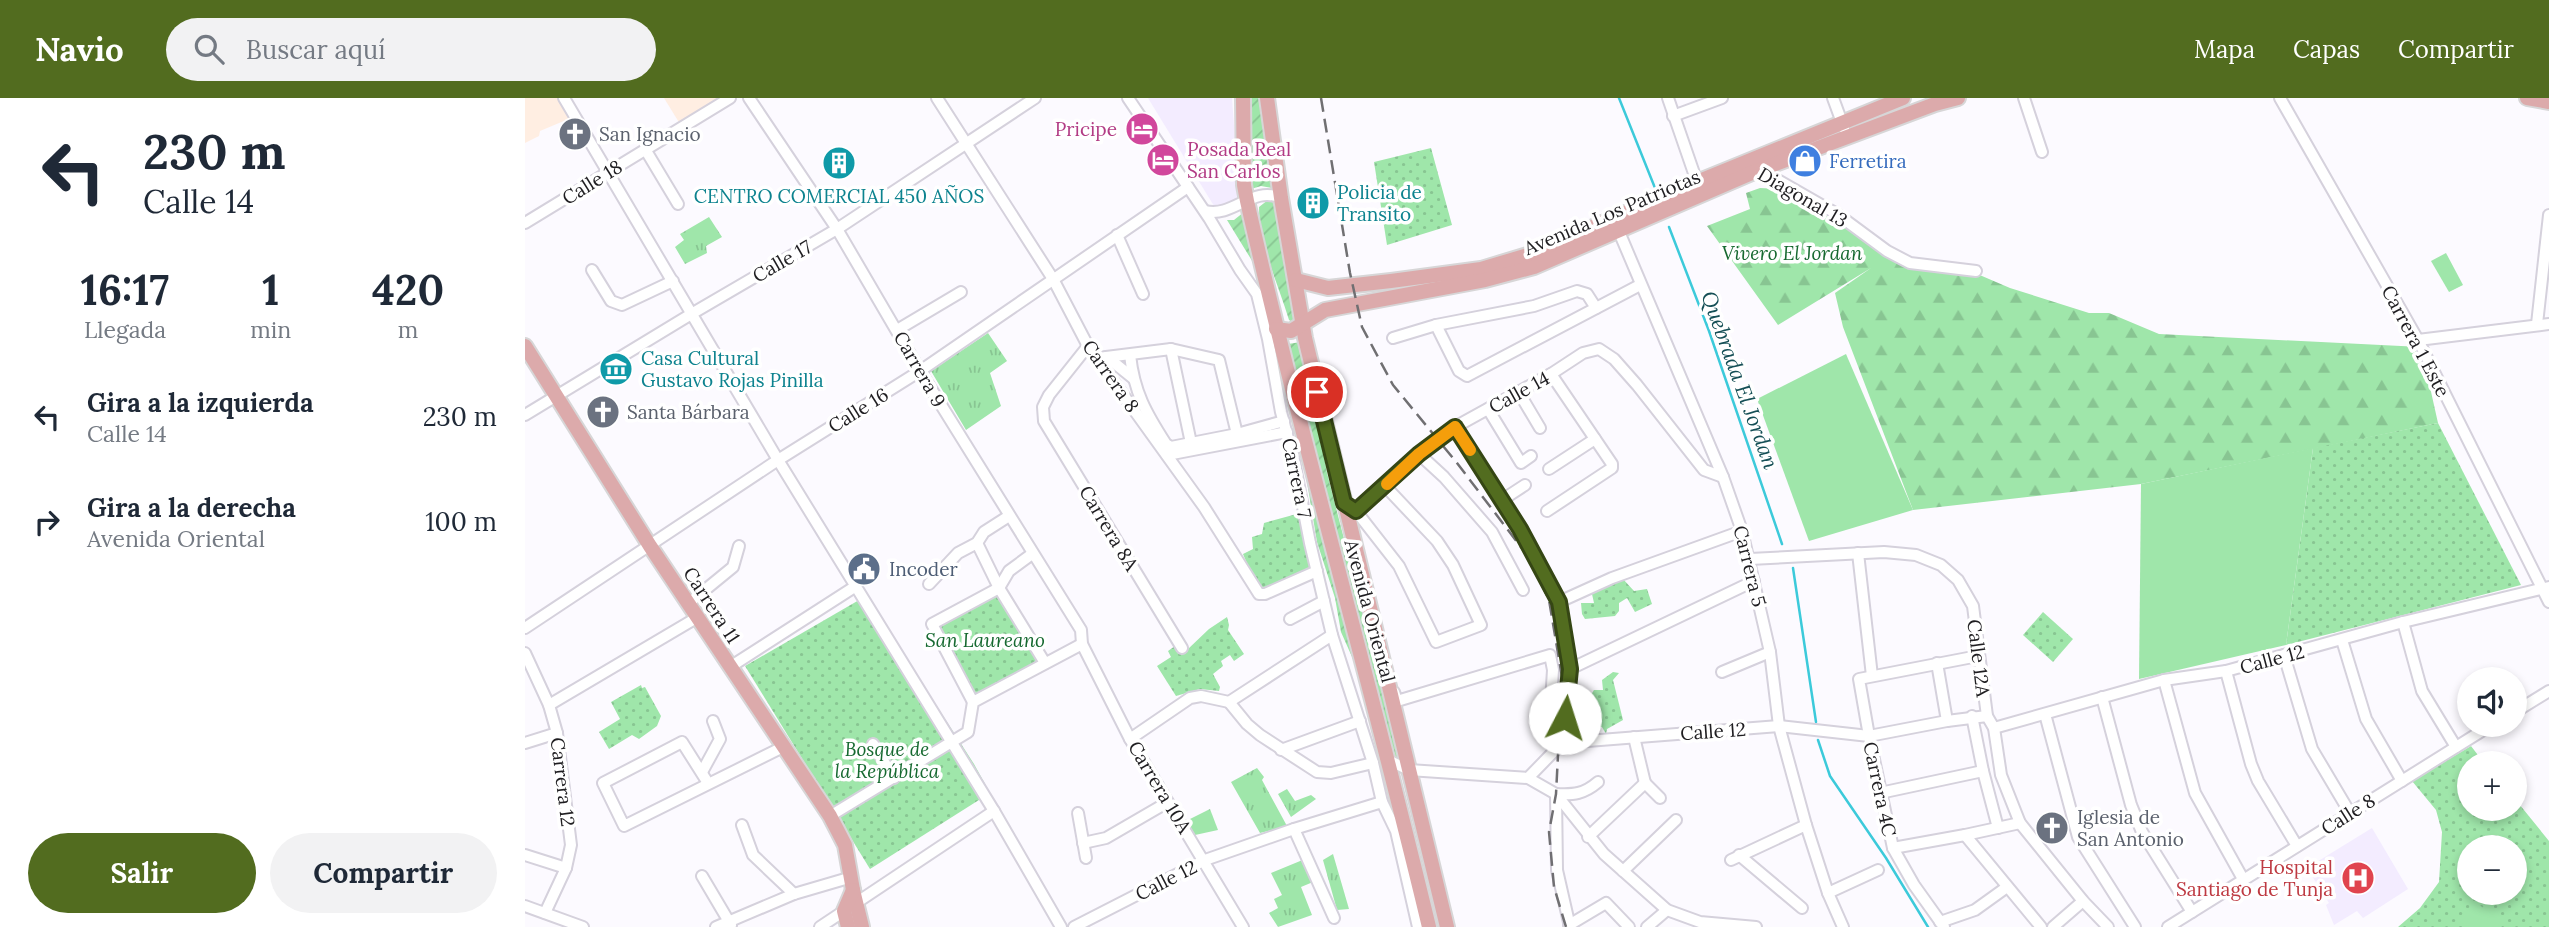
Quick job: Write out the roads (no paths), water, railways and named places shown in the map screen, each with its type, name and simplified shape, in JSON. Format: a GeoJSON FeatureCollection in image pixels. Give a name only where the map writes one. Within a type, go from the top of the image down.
{"type":"FeatureCollection","features":[{"type":"Feature","properties":{"kind":"main road","name":"Avenida Oriental"},"geometry":{"type":"LineString","coordinates":[[1243,98],[1244,185],[1247,201],[1276,329],[1389,761],[1429,927]]}},
{"type":"Feature","properties":{"kind":"main road","name":"Avenida Oriental"},"geometry":{"type":"LineString","coordinates":[[1267,98],[1280,198],[1303,323],[1350,507],[1388,682],[1447,927]]}},
{"type":"Feature","properties":{"kind":"main road","name":"Avenida Los Patriotas"},"geometry":{"type":"LineString","coordinates":[[1690,190],[1751,166],[1842,121],[1903,98]]}},
{"type":"Feature","properties":{"kind":"main road","name":"Avenida Los Patriotas"},"geometry":{"type":"LineString","coordinates":[[1276,329],[1291,331],[1325,310],[1336,307],[1485,280],[1534,267],[1690,190],[1751,166],[1847,137],[1931,102],[1958,98]]}},
{"type":"Feature","properties":{"kind":"main road"},"geometry":{"type":"LineString","coordinates":[[2526,98],[2549,102]]}},
{"type":"Feature","properties":{"kind":"main road","name":"Avenida Los Patriotas"},"geometry":{"type":"LineString","coordinates":[[1296,280],[1328,288],[1481,269],[1616,225]]}},
{"type":"Feature","properties":{"kind":"main road","name":"Carrera 11"},"geometry":{"type":"LineString","coordinates":[[525,346],[650,546],[830,816],[845,845],[851,896],[848,927]]}},
{"type":"Feature","properties":{"kind":"main road","name":"Carrera 11"},"geometry":{"type":"LineString","coordinates":[[851,896],[862,927]]}},
{"type":"Feature","properties":{"kind":"street"},"geometry":{"type":"LineString","coordinates":[[564,98],[778,460],[953,743],[1061,927]]}},
{"type":"Feature","properties":{"kind":"street","name":"Calle 18"},"geometry":{"type":"LineString","coordinates":[[525,223],[730,98]]}},
{"type":"Feature","properties":{"kind":"street","name":"Carrera 9"},"geometry":{"type":"LineString","coordinates":[[748,98],[837,229],[920,371],[1081,630],[1081,644]]}},
{"type":"Feature","properties":{"kind":"street","name":"Carrera 8"},"geometry":{"type":"LineString","coordinates":[[937,98],[1053,279],[1088,346],[1102,358],[1169,451],[1259,594],[1265,594],[1317,572]]}},
{"type":"Feature","properties":{"kind":"street","name":"Calle 17"},"geometry":{"type":"LineString","coordinates":[[525,415],[837,229],[1035,98]]}},
{"type":"Feature","properties":{"kind":"street","name":"Carrera 7"},"geometry":{"type":"LineString","coordinates":[[1128,98],[1205,211],[1257,294],[1332,635]]}},
{"type":"Feature","properties":{"kind":"street"},"geometry":{"type":"LineString","coordinates":[[1668,98],[1690,190]]}},
{"type":"Feature","properties":{"kind":"street"},"geometry":{"type":"LineString","coordinates":[[1673,116],[1723,98]]}},
{"type":"Feature","properties":{"kind":"street"},"geometry":{"type":"LineString","coordinates":[[1833,98],[1847,137]]}},
{"type":"Feature","properties":{"kind":"street"},"geometry":{"type":"LineString","coordinates":[[2024,98],[2042,152]]}},
{"type":"Feature","properties":{"kind":"street","name":"Carrera 1 Este"},"geometry":{"type":"LineString","coordinates":[[2280,98],[2418,340],[2546,588],[2549,602]]}},
{"type":"Feature","properties":{"kind":"street"},"geometry":{"type":"LineString","coordinates":[[645,149],[678,204]]}},
{"type":"Feature","properties":{"kind":"street","name":"Diagonal 13"},"geometry":{"type":"LineString","coordinates":[[1751,166],[1837,214],[1887,251],[1910,263],[1976,271]]}},
{"type":"Feature","properties":{"kind":"street","name":"Calle 16"},"geometry":{"type":"LineString","coordinates":[[525,628],[778,460],[920,371],[1188,187]]}},
{"type":"Feature","properties":{"kind":"street"},"geometry":{"type":"LineString","coordinates":[[1205,211],[1215,214],[1227,211],[1263,193],[1280,198]]}},
{"type":"Feature","properties":{"kind":"street"},"geometry":{"type":"LineString","coordinates":[[2418,340],[2543,324],[2549,215]]}},
{"type":"Feature","properties":{"kind":"street","name":"Carrera 5"},"geometry":{"type":"LineString","coordinates":[[1616,225],[1723,477],[1742,531],[1770,652],[1779,726],[1806,825],[1828,893],[1843,927]]}},
{"type":"Feature","properties":{"kind":"street"},"geometry":{"type":"LineString","coordinates":[[1117,235],[1143,294]]}},
{"type":"Feature","properties":{"kind":"street"},"geometry":{"type":"LineString","coordinates":[[592,270],[611,301],[622,305],[673,281]]}},
{"type":"Feature","properties":{"kind":"street"},"geometry":{"type":"LineString","coordinates":[[1436,325],[1459,371],[1467,376],[1640,285]]}},
{"type":"Feature","properties":{"kind":"street"},"geometry":{"type":"LineString","coordinates":[[1393,338],[1436,325],[1534,306],[1577,291],[1587,294],[1596,308]]}},
{"type":"Feature","properties":{"kind":"street"},"geometry":{"type":"LineString","coordinates":[[897,330],[961,292]]}},
{"type":"Feature","properties":{"kind":"street"},"geometry":{"type":"LineString","coordinates":[[1263,319],[1276,329]]}},
{"type":"Feature","properties":{"kind":"street","name":"Carrera 8A"},"geometry":{"type":"LineString","coordinates":[[1088,346],[1042,407],[1044,421],[1182,648]]}},
{"type":"Feature","properties":{"kind":"street"},"geometry":{"type":"LineString","coordinates":[[1102,358],[1171,349],[1198,353],[1219,360],[1237,434]]}},
{"type":"Feature","properties":{"kind":"street"},"geometry":{"type":"LineString","coordinates":[[1171,349],[1191,443]]}},
{"type":"Feature","properties":{"kind":"street","name":"Calle 14"},"geometry":{"type":"LineString","coordinates":[[1350,507],[1385,486],[1419,454],[1455,427],[1551,374],[1583,353],[1599,349],[1614,359],[1637,385],[1704,470],[1723,477]]}},
{"type":"Feature","properties":{"kind":"street"},"geometry":{"type":"LineString","coordinates":[[1130,355],[1133,378],[1144,410],[1169,451]]}},
{"type":"Feature","properties":{"kind":"street"},"geometry":{"type":"LineString","coordinates":[[1102,358],[1133,378]]}},
{"type":"Feature","properties":{"kind":"street"},"geometry":{"type":"LineString","coordinates":[[1548,511],[1612,468],[1612,464],[1551,374]]}},
{"type":"Feature","properties":{"kind":"street"},"geometry":{"type":"LineString","coordinates":[[1518,391],[1540,428]]}},
{"type":"Feature","properties":{"kind":"street"},"geometry":{"type":"LineString","coordinates":[[1488,409],[1521,463],[1531,456]]}},
{"type":"Feature","properties":{"kind":"street"},"geometry":{"type":"LineString","coordinates":[[1169,451],[1191,443],[1286,426]]}},
{"type":"Feature","properties":{"kind":"street"},"geometry":{"type":"LineString","coordinates":[[1169,451],[1286,426]]}},
{"type":"Feature","properties":{"kind":"street"},"geometry":{"type":"LineString","coordinates":[[1455,427],[1544,570],[1559,602],[1570,669],[1562,743],[1528,778]]}},
{"type":"Feature","properties":{"kind":"street"},"geometry":{"type":"LineString","coordinates":[[1549,469],[1595,439]]}},
{"type":"Feature","properties":{"kind":"street"},"geometry":{"type":"LineString","coordinates":[[1419,454],[1444,477],[1492,532],[1523,590]]}},
{"type":"Feature","properties":{"kind":"street"},"geometry":{"type":"LineString","coordinates":[[1502,500],[1525,485]]}},
{"type":"Feature","properties":{"kind":"street"},"geometry":{"type":"LineString","coordinates":[[1350,507],[1399,566],[1436,642],[1481,625],[1453,565],[1437,541],[1385,486]]}},
{"type":"Feature","properties":{"kind":"street"},"geometry":{"type":"LineString","coordinates":[[929,584],[958,553],[977,543],[984,531],[1009,516]]}},
{"type":"Feature","properties":{"kind":"street"},"geometry":{"type":"LineString","coordinates":[[1559,602],[1612,578],[1742,531]]}},
{"type":"Feature","properties":{"kind":"street"},"geometry":{"type":"LineString","coordinates":[[977,543],[999,588],[1045,663]]}},
{"type":"Feature","properties":{"kind":"street"},"geometry":{"type":"LineString","coordinates":[[689,603],[733,566],[739,546]]}},
{"type":"Feature","properties":{"kind":"street","name":"Calle 12A"},"geometry":{"type":"LineString","coordinates":[[1750,559],[1884,551],[1916,555],[1941,565],[1958,580],[1973,606],[1987,716],[1994,728],[2001,775],[2020,823],[2083,901],[2108,927]]}},
{"type":"Feature","properties":{"kind":"street"},"geometry":{"type":"LineString","coordinates":[[1858,553],[1872,676],[1978,656]]}},
{"type":"Feature","properties":{"kind":"street"},"geometry":{"type":"LineString","coordinates":[[830,816],[968,732],[973,702],[932,624],[999,588],[1009,572],[1032,554]]}},
{"type":"Feature","properties":{"kind":"street"},"geometry":{"type":"LineString","coordinates":[[1570,669],[1754,581]]}},
{"type":"Feature","properties":{"kind":"street"},"geometry":{"type":"LineString","coordinates":[[730,667],[856,586]]}},
{"type":"Feature","properties":{"kind":"street","name":"Calle 12"},"geometry":{"type":"LineString","coordinates":[[1994,728],[2164,680],[2225,671],[2403,622],[2546,588]]}},
{"type":"Feature","properties":{"kind":"street"},"geometry":{"type":"LineString","coordinates":[[1290,619],[1324,601]]}},
{"type":"Feature","properties":{"kind":"street"},"geometry":{"type":"LineString","coordinates":[[549,705],[698,617]]}},
{"type":"Feature","properties":{"kind":"street"},"geometry":{"type":"LineString","coordinates":[[2403,622],[2422,691],[2456,747]]}},
{"type":"Feature","properties":{"kind":"street"},"geometry":{"type":"LineString","coordinates":[[1229,702],[1332,635]]}},
{"type":"Feature","properties":{"kind":"street","name":"Avenida Oriental"},"geometry":{"type":"LineString","coordinates":[[1332,635],[1373,763],[1382,802],[1396,831],[1417,927]]}},
{"type":"Feature","properties":{"kind":"street"},"geometry":{"type":"LineString","coordinates":[[2342,640],[2366,719],[2402,781]]}},
{"type":"Feature","properties":{"kind":"street"},"geometry":{"type":"LineString","coordinates":[[973,702],[1081,644]]}},
{"type":"Feature","properties":{"kind":"street","name":"Carrera 10A"},"geometry":{"type":"LineString","coordinates":[[1081,644],[1130,739],[1244,927]]}},
{"type":"Feature","properties":{"kind":"street"},"geometry":{"type":"LineString","coordinates":[[1722,672],[1770,652]]}},
{"type":"Feature","properties":{"kind":"street","name":"Carrera 12"},"geometry":{"type":"LineString","coordinates":[[525,653],[549,705],[558,733],[571,845],[566,868],[545,913]]}},
{"type":"Feature","properties":{"kind":"street"},"geometry":{"type":"LineString","coordinates":[[1388,682],[1393,682],[1397,701],[1551,655],[1553,670],[1550,742],[1552,745],[1562,743]]}},
{"type":"Feature","properties":{"kind":"street"},"geometry":{"type":"LineString","coordinates":[[2284,655],[2312,749],[2350,813]]}},
{"type":"Feature","properties":{"kind":"street"},"geometry":{"type":"LineString","coordinates":[[1937,663],[1947,720]]}},
{"type":"Feature","properties":{"kind":"street"},"geometry":{"type":"LineString","coordinates":[[2225,671],[2251,764],[2258,781],[2297,846]]}},
{"type":"Feature","properties":{"kind":"street","name":"Carrera 4C"},"geometry":{"type":"LineString","coordinates":[[1872,676],[1859,679],[1868,736],[1893,848],[1897,862],[1942,924]]}},
{"type":"Feature","properties":{"kind":"street"},"geometry":{"type":"LineString","coordinates":[[2164,680],[2195,793],[2243,879]]}},
{"type":"Feature","properties":{"kind":"street"},"geometry":{"type":"LineString","coordinates":[[2527,705],[2549,691]]}},
{"type":"Feature","properties":{"kind":"street"},"geometry":{"type":"LineString","coordinates":[[1130,739],[1190,698],[1201,696],[1229,702],[1247,724],[1282,750],[1322,774],[1373,763]]}},
{"type":"Feature","properties":{"kind":"street"},"geometry":{"type":"LineString","coordinates":[[2102,697],[2131,805],[2142,832],[2192,912]]}},
{"type":"Feature","properties":{"kind":"street"},"geometry":{"type":"LineString","coordinates":[[2045,714],[2078,837],[2135,927]]}},
{"type":"Feature","properties":{"kind":"street","name":"Calle 12A"},"geometry":{"type":"LineString","coordinates":[[1972,716],[1998,828]]}},
{"type":"Feature","properties":{"kind":"street","name":"Calle 12"},"geometry":{"type":"LineString","coordinates":[[1562,743],[1779,726],[1868,736],[1947,720],[1987,716]]}},
{"type":"Feature","properties":{"kind":"street"},"geometry":{"type":"LineString","coordinates":[[702,772],[720,739],[713,720]]}},
{"type":"Feature","properties":{"kind":"street"},"geometry":{"type":"LineString","coordinates":[[1282,750],[1360,721]]}},
{"type":"Feature","properties":{"kind":"street"},"geometry":{"type":"LineString","coordinates":[[525,743],[558,733]]}},
{"type":"Feature","properties":{"kind":"street"},"geometry":{"type":"LineString","coordinates":[[1634,737],[1646,783],[1660,798]]}},
{"type":"Feature","properties":{"kind":"street","name":"Calle 8"},"geometry":{"type":"LineString","coordinates":[[2168,927],[2472,737]]}},
{"type":"Feature","properties":{"kind":"street"},"geometry":{"type":"LineString","coordinates":[[708,783],[682,742],[603,783],[624,826],[783,747]]}},
{"type":"Feature","properties":{"kind":"street"},"geometry":{"type":"LineString","coordinates":[[873,744],[894,778]]}},
{"type":"Feature","properties":{"kind":"street"},"geometry":{"type":"LineString","coordinates":[[1389,761],[1409,770],[1528,778],[1556,794],[1588,837],[1667,910],[1698,925],[1756,927]]}},
{"type":"Feature","properties":{"kind":"street"},"geometry":{"type":"LineString","coordinates":[[1880,793],[1983,771]]}},
{"type":"Feature","properties":{"kind":"street"},"geometry":{"type":"LineString","coordinates":[[1556,794],[1575,795],[1587,791],[1598,782]]}},
{"type":"Feature","properties":{"kind":"street"},"geometry":{"type":"LineString","coordinates":[[1588,837],[1646,783]]}},
{"type":"Feature","properties":{"kind":"street"},"geometry":{"type":"LineString","coordinates":[[1556,794],[1557,870],[1569,926],[1606,903],[1629,927]]}},
{"type":"Feature","properties":{"kind":"street"},"geometry":{"type":"LineString","coordinates":[[1083,843],[1106,838],[1168,802]]}},
{"type":"Feature","properties":{"kind":"street","name":"Calle 12"},"geometry":{"type":"LineString","coordinates":[[1074,927],[1205,860],[1382,802]]}},
{"type":"Feature","properties":{"kind":"street"},"geometry":{"type":"LineString","coordinates":[[820,927],[851,896],[994,811]]}},
{"type":"Feature","properties":{"kind":"street"},"geometry":{"type":"LineString","coordinates":[[1078,813],[1086,858]]}},
{"type":"Feature","properties":{"kind":"street"},"geometry":{"type":"LineString","coordinates":[[1623,872],[1676,820]]}},
{"type":"Feature","properties":{"kind":"street"},"geometry":{"type":"LineString","coordinates":[[1893,848],[2020,823]]}},
{"type":"Feature","properties":{"kind":"street"},"geometry":{"type":"LineString","coordinates":[[742,825],[753,855],[795,894]]}},
{"type":"Feature","properties":{"kind":"street"},"geometry":{"type":"LineString","coordinates":[[1802,908],[1735,858],[1806,825]]}},
{"type":"Feature","properties":{"kind":"street"},"geometry":{"type":"LineString","coordinates":[[1294,829],[1334,918]]}},
{"type":"Feature","properties":{"kind":"street"},"geometry":{"type":"LineString","coordinates":[[1965,835],[2041,927]]}},
{"type":"Feature","properties":{"kind":"street"},"geometry":{"type":"LineString","coordinates":[[525,855],[566,868]]}},
{"type":"Feature","properties":{"kind":"street"},"geometry":{"type":"LineString","coordinates":[[1828,893],[1878,870]]}},
{"type":"Feature","properties":{"kind":"street"},"geometry":{"type":"LineString","coordinates":[[702,876],[731,924]]}},
{"type":"Feature","properties":{"kind":"street"},"geometry":{"type":"LineString","coordinates":[[1942,924],[1975,911],[2007,887]]}},
{"type":"Feature","properties":{"kind":"street"},"geometry":{"type":"LineString","coordinates":[[716,927],[731,924],[795,894],[851,896]]}},
{"type":"Feature","properties":{"kind":"street"},"geometry":{"type":"LineString","coordinates":[[2053,927],[2083,901]]}},
{"type":"Feature","properties":{"kind":"street"},"geometry":{"type":"LineString","coordinates":[[525,906],[583,927]]}},
{"type":"Feature","properties":{"kind":"street"},"geometry":{"type":"LineString","coordinates":[[1647,927],[1667,910]]}},
{"type":"Feature","properties":{"kind":"waterway","name":"Quebrada El Jordan"},"geometry":{"type":"LineString","coordinates":[[1619,98],[1655,188]]}},
{"type":"Feature","properties":{"kind":"waterway","name":"Quebrada El Jordan"},"geometry":{"type":"LineString","coordinates":[[1669,227],[1709,331],[1782,544]]}},
{"type":"Feature","properties":{"kind":"waterway","name":"Quebrada El Jordan"},"geometry":{"type":"LineString","coordinates":[[1793,568],[1816,722]]}},
{"type":"Feature","properties":{"kind":"waterway","name":"Quebrada El Jordan"},"geometry":{"type":"LineString","coordinates":[[1818,740],[1830,776],[1886,858],[1928,927]]}},
{"type":"Feature","properties":{"kind":"railway"},"geometry":{"type":"LineString","coordinates":[[1321,98],[1350,273],[1362,327],[1393,385],[1530,559],[1549,600],[1562,677],[1556,794],[1549,832],[1554,887],[1566,927]]}},
{"type":"Feature","properties":{"kind":"place","name":"Pricipe"},"geometry":{"type":"Point","coordinates":[1142,129]}},
{"type":"Feature","properties":{"kind":"place","name":"San Ignacio"},"geometry":{"type":"Point","coordinates":[575,134]}},
{"type":"Feature","properties":{"kind":"place","name":"Posada Real San Carlos"},"geometry":{"type":"Point","coordinates":[1163,160]}},
{"type":"Feature","properties":{"kind":"place","name":"Ferretira"},"geometry":{"type":"Point","coordinates":[1805,161]}},
{"type":"Feature","properties":{"kind":"place","name":"CENTRO COMERCIAL 450 AÑOS"},"geometry":{"type":"Point","coordinates":[839,163]}},
{"type":"Feature","properties":{"kind":"place","name":"Policia de Transito"},"geometry":{"type":"Point","coordinates":[1313,203]}},
{"type":"Feature","properties":{"kind":"place","name":"Casa Cultural Gustavo Rojas Pinilla"},"geometry":{"type":"Point","coordinates":[616,369]}},
{"type":"Feature","properties":{"kind":"place","name":"Santa Bárbara"},"geometry":{"type":"Point","coordinates":[603,412]}},
{"type":"Feature","properties":{"kind":"place","name":"Incoder"},"geometry":{"type":"Point","coordinates":[864,569]}},
{"type":"Feature","properties":{"kind":"place","name":"Iglesia de San Antonio"},"geometry":{"type":"Point","coordinates":[2052,828]}},
{"type":"Feature","properties":{"kind":"place","name":"Hospital Santiago de Tunja"},"geometry":{"type":"Point","coordinates":[2358,878]}},
{"type":"Feature","properties":{"kind":"park label","name":"Vivero El Jordan"},"geometry":{"type":"Point","coordinates":[1792,253]}},
{"type":"Feature","properties":{"kind":"park label","name":"San Laureano"},"geometry":{"type":"Point","coordinates":[985,640]}},
{"type":"Feature","properties":{"kind":"park label","name":"Bosque de la República"},"geometry":{"type":"Point","coordinates":[887,760]}}]}
